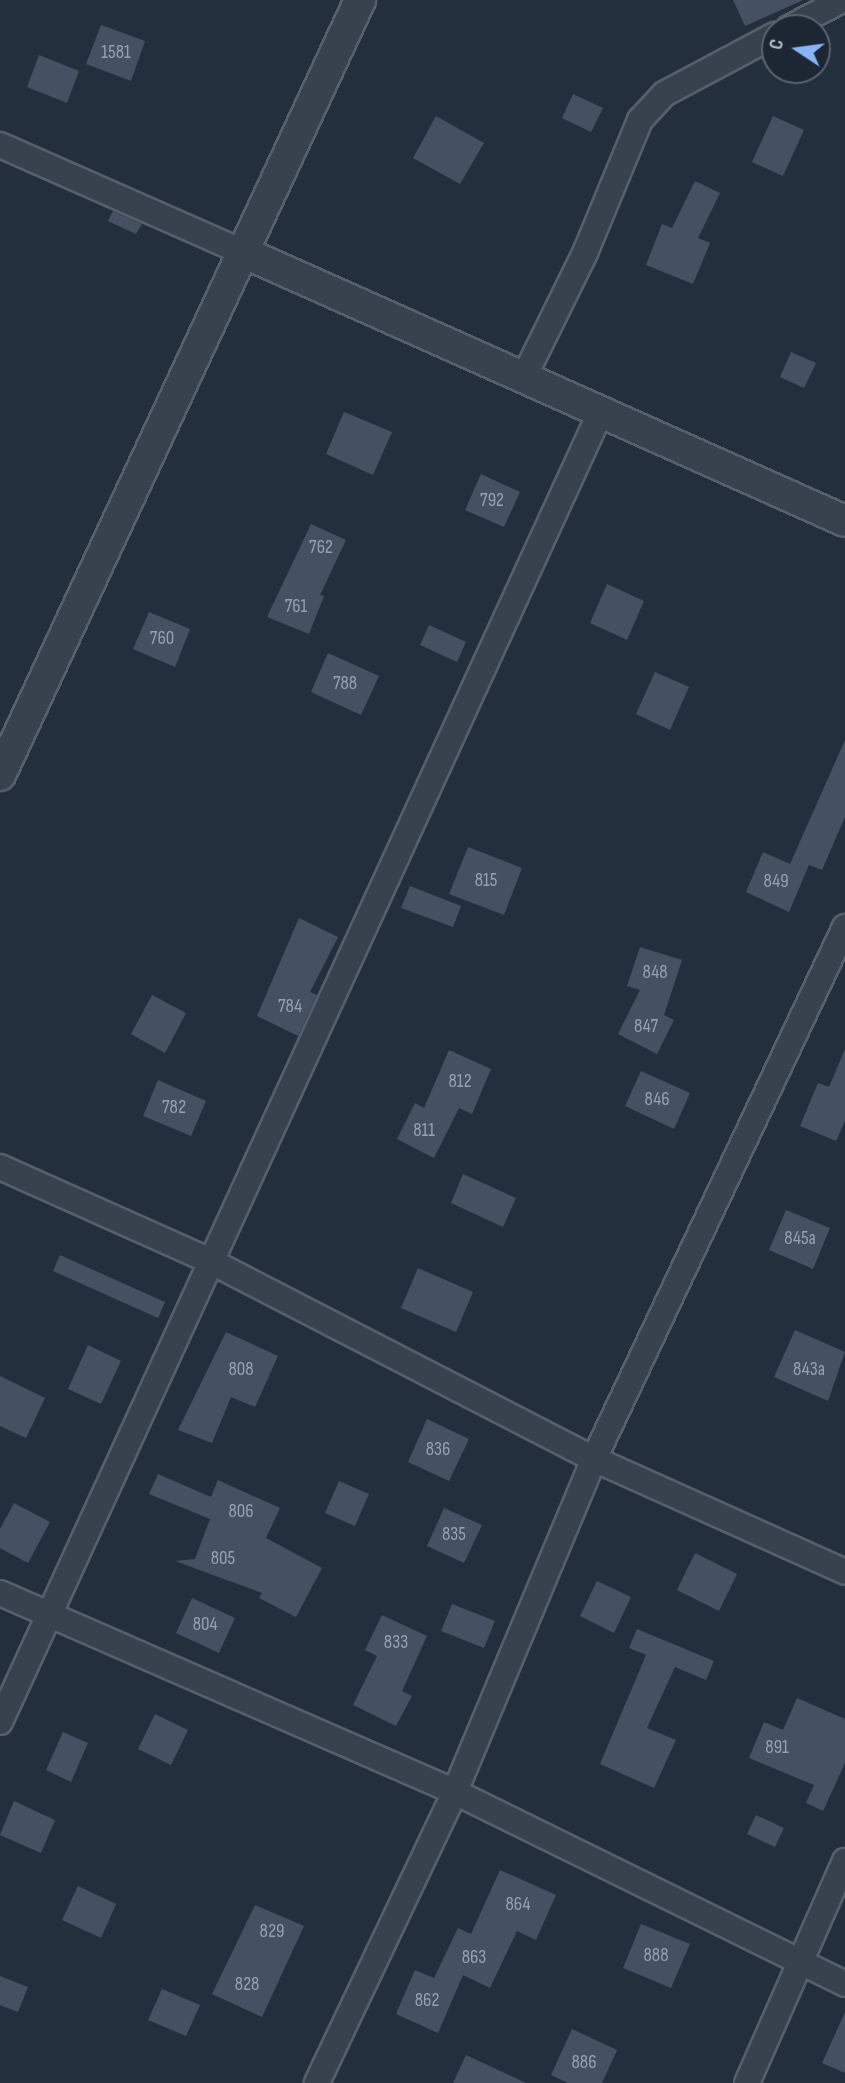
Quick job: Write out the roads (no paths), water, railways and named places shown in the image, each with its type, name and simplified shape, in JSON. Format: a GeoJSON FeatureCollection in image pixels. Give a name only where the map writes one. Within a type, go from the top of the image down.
{"type":"FeatureCollection","features":[{"type":"Feature","properties":{"kind":"street"},"geometry":{"type":"LineString","coordinates":[[0,775],[245,253],[360,0]]}},
{"type":"Feature","properties":{"kind":"street"},"geometry":{"type":"LineString","coordinates":[[816,14],[842,0]]}},
{"type":"Feature","properties":{"kind":"street"},"geometry":{"type":"LineString","coordinates":[[524,377],[586,253],[640,120],[664,94],[761,42]]}},
{"type":"Feature","properties":{"kind":"street"},"geometry":{"type":"LineString","coordinates":[[0,145],[845,521]]}},
{"type":"Feature","properties":{"kind":"street"},"geometry":{"type":"LineString","coordinates":[[0,1723],[601,411]]}},
{"type":"Feature","properties":{"kind":"street"},"geometry":{"type":"LineString","coordinates":[[317,2083],[455,1791],[594,1459],[845,927]]}},
{"type":"Feature","properties":{"kind":"street"},"geometry":{"type":"LineString","coordinates":[[0,1167],[210,1261],[594,1459],[845,1572]]}},
{"type":"Feature","properties":{"kind":"street"},"geometry":{"type":"LineString","coordinates":[[0,1593],[455,1791],[845,1984]]}},
{"type":"Feature","properties":{"kind":"street"},"geometry":{"type":"LineString","coordinates":[[747,2083],[802,1964],[845,1861]]}}]}
